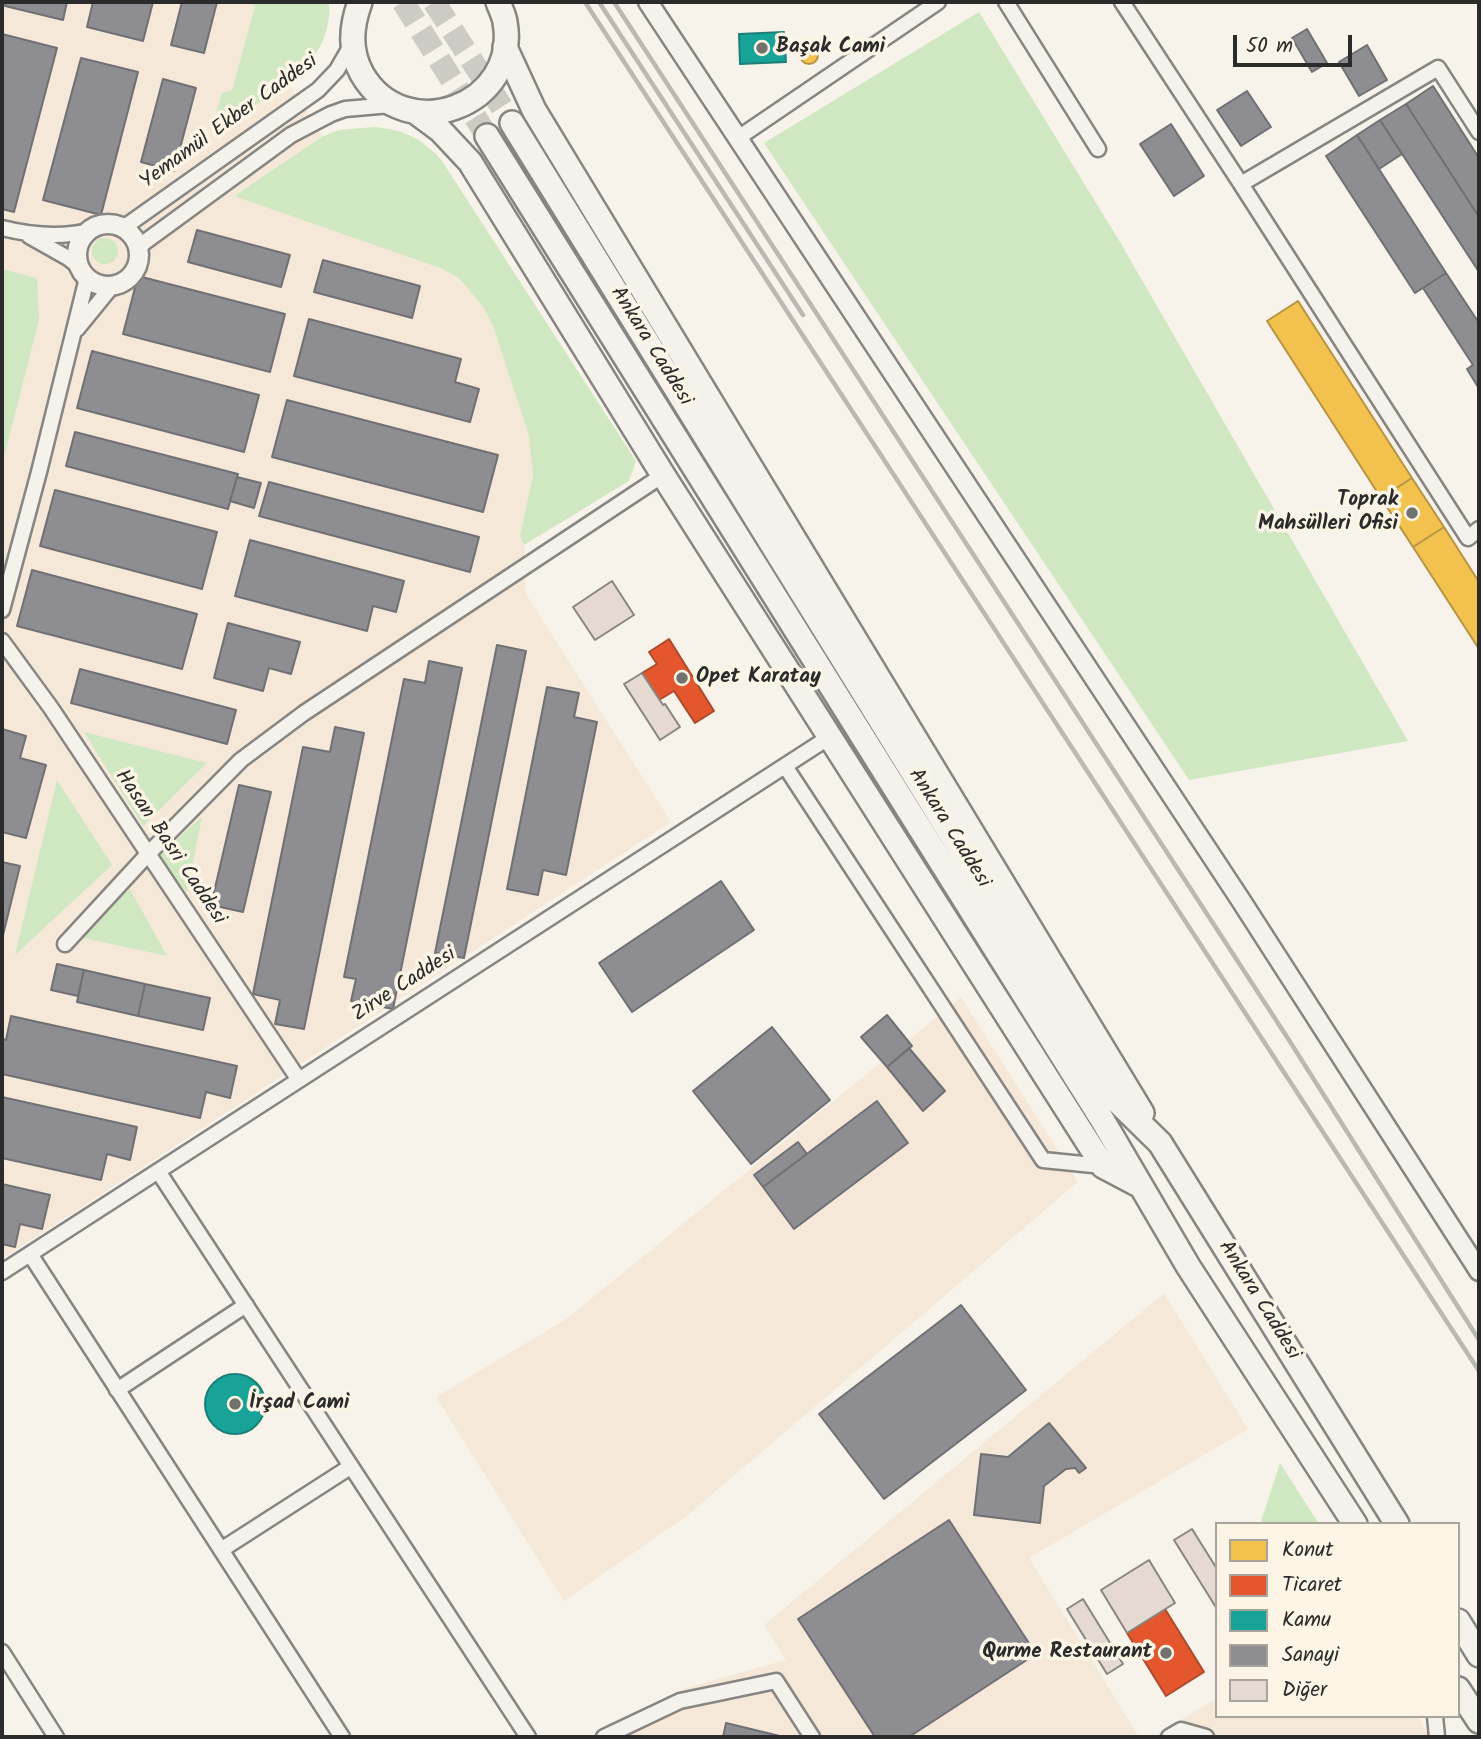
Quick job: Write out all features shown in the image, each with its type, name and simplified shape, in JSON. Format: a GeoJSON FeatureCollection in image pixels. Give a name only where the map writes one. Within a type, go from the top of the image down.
{"type":"FeatureCollection","features":[{"type":"Feature","properties":{"kind":"highway"},"geometry":{"type":"LineString","coordinates":[[417,113],[441,113],[464,105],[484,90],[498,71],[505,47],[505,22],[498,2]]}},
{"type":"Feature","properties":{"kind":"highway"},"geometry":{"type":"LineString","coordinates":[[355,8],[352,44],[357,65],[368,84],[384,99],[417,113],[440,131],[470,162],[663,475],[1103,1166],[1139,1185]]}},
{"type":"Feature","properties":{"kind":"highway"},"geometry":{"type":"LineString","coordinates":[[505,47],[534,110],[1160,1143]]}},
{"type":"Feature","properties":{"kind":"highway","name":"Ankara Caddesi"},"geometry":{"type":"LineString","coordinates":[[512,124],[1113,1097],[1160,1143],[1396,1522]]}},
{"type":"Feature","properties":{"kind":"highway","name":"Ankara Caddesi"},"geometry":{"type":"LineString","coordinates":[[487,136],[1096,1109],[1188,1266],[1354,1522]]}},
{"type":"Feature","properties":{"kind":"highway"},"geometry":{"type":"LineString","coordinates":[[1460,1625],[1479,1655]]}},
{"type":"Feature","properties":{"kind":"highway"},"geometry":{"type":"LineString","coordinates":[[1460,1692],[1479,1721]]}},
{"type":"Feature","properties":{"kind":"street"},"geometry":{"type":"LineString","coordinates":[[648,2],[1240,899],[1479,1271]]}},
{"type":"Feature","properties":{"kind":"street"},"geometry":{"type":"LineString","coordinates":[[738,138],[938,2]]}},
{"type":"Feature","properties":{"kind":"street"},"geometry":{"type":"LineString","coordinates":[[1006,2],[1098,149]]}},
{"type":"Feature","properties":{"kind":"street"},"geometry":{"type":"LineString","coordinates":[[1122,2],[1468,538],[1479,529]]}},
{"type":"Feature","properties":{"kind":"street","name":"Yemamül Ekber Caddesi"},"geometry":{"type":"LineString","coordinates":[[122,228],[318,90],[337,70],[352,44]]}},
{"type":"Feature","properties":{"kind":"street"},"geometry":{"type":"LineString","coordinates":[[1241,184],[1438,68],[1479,132]]}},
{"type":"Feature","properties":{"kind":"street"},"geometry":{"type":"LineString","coordinates":[[138,247],[307,126],[345,109],[394,104]]}},
{"type":"Feature","properties":{"kind":"street"},"geometry":{"type":"LineString","coordinates":[[2,229],[25,234],[69,235],[89,231],[104,224],[130,232],[139,255],[135,270],[126,281],[111,286],[94,283],[68,258],[25,234]]}},
{"type":"Feature","properties":{"kind":"street"},"geometry":{"type":"LineString","coordinates":[[2,610],[74,333],[84,273],[78,248],[89,231]]}},
{"type":"Feature","properties":{"kind":"street"},"geometry":{"type":"LineString","coordinates":[[74,333],[111,286]]}},
{"type":"Feature","properties":{"kind":"street"},"geometry":{"type":"LineString","coordinates":[[65,944],[148,853],[241,760],[283,729],[663,475]]}},
{"type":"Feature","properties":{"kind":"street","name":"Hasan Basri Caddesi"},"geometry":{"type":"LineString","coordinates":[[2,641],[51,708],[299,1080]]}},
{"type":"Feature","properties":{"kind":"street","name":"Zirve Caddesi"},"geometry":{"type":"LineString","coordinates":[[2,1272],[831,736]]}},
{"type":"Feature","properties":{"kind":"street"},"geometry":{"type":"LineString","coordinates":[[785,766],[1043,1160],[1103,1166]]}},
{"type":"Feature","properties":{"kind":"street"},"geometry":{"type":"LineString","coordinates":[[158,1171],[528,1737]]}},
{"type":"Feature","properties":{"kind":"street"},"geometry":{"type":"LineString","coordinates":[[30,1254],[342,1737]]}},
{"type":"Feature","properties":{"kind":"street"},"geometry":{"type":"LineString","coordinates":[[117,1390],[246,1305]]}},
{"type":"Feature","properties":{"kind":"street"},"geometry":{"type":"LineString","coordinates":[[221,1550],[350,1466]]}},
{"type":"Feature","properties":{"kind":"street"},"geometry":{"type":"LineString","coordinates":[[2,1652],[56,1737]]}},
{"type":"Feature","properties":{"kind":"street"},"geometry":{"type":"LineString","coordinates":[[604,1737],[680,1702],[776,1681],[812,1737]]}},
{"type":"Feature","properties":{"kind":"street"},"geometry":{"type":"LineString","coordinates":[[1436,1718],[1437,1737]]}},
{"type":"Feature","properties":{"kind":"street"},"geometry":{"type":"LineString","coordinates":[[1169,1737],[1181,1730],[1206,1737]]}},
{"type":"Feature","properties":{"kind":"shaded area"},"geometry":{"type":"Polygon","coordinates":[[[2,2],[247,2],[256,6],[232,90],[222,93],[211,130],[288,83],[323,136],[235,195],[440,268],[459,278],[483,307],[493,326],[529,436],[533,475],[520,536],[524,545],[526,594],[671,822],[2,1259],[2,2]]]}},
{"type":"Feature","properties":{"kind":"shaded area"},"geometry":{"type":"Polygon","coordinates":[[[961,997],[1078,1182],[688,1515],[564,1601],[436,1397],[565,1320],[961,997]]]}},
{"type":"Feature","properties":{"kind":"shaded area"},"geometry":{"type":"Polygon","coordinates":[[[1164,1293],[1248,1429],[1029,1558],[1139,1737],[594,1737],[685,1688],[786,1660],[764,1625],[1164,1293]]]}},
{"type":"Feature","properties":{"kind":"shaded area"},"geometry":{"type":"Polygon","coordinates":[[[1215,1699],[1215,1718],[1419,1718],[1430,1737],[1153,1737],[1215,1699]]]}},
{"type":"Feature","properties":{"kind":"green space"},"geometry":{"type":"Polygon","coordinates":[[[247,2],[329,2],[328,26],[320,47],[307,65],[290,81],[211,131],[222,93],[232,90],[255,6],[247,2]]]}},
{"type":"Feature","properties":{"kind":"green space"},"geometry":{"type":"Polygon","coordinates":[[[979,12],[1120,242],[1408,741],[1189,780],[764,143],[979,12]]]}},
{"type":"Feature","properties":{"kind":"green space"},"geometry":{"type":"Polygon","coordinates":[[[374,127],[412,136],[442,161],[636,461],[629,481],[524,545],[520,536],[533,475],[529,436],[493,326],[483,307],[459,278],[440,268],[234,196],[323,136],[339,130],[374,127]]]}},
{"type":"Feature","properties":{"kind":"green space"},"geometry":{"type":"Polygon","coordinates":[[[105,238],[114,242],[118,251],[114,260],[105,264],[96,260],[92,251],[96,242],[105,238]]]}},
{"type":"Feature","properties":{"kind":"green space"},"geometry":{"type":"Polygon","coordinates":[[[2,269],[37,278],[39,320],[2,465],[2,269]]]}},
{"type":"Feature","properties":{"kind":"green space"},"geometry":{"type":"Polygon","coordinates":[[[84,732],[207,763],[143,826],[84,732]]]}},
{"type":"Feature","properties":{"kind":"green space"},"geometry":{"type":"Polygon","coordinates":[[[57,780],[112,865],[15,955],[57,780]]]}},
{"type":"Feature","properties":{"kind":"green space"},"geometry":{"type":"Polygon","coordinates":[[[202,817],[187,893],[158,856],[202,817]]]}},
{"type":"Feature","properties":{"kind":"green space"},"geometry":{"type":"Polygon","coordinates":[[[130,889],[167,956],[79,937],[130,889]]]}},
{"type":"Feature","properties":{"kind":"green space"},"geometry":{"type":"Polygon","coordinates":[[[1280,1463],[1318,1522],[1261,1521],[1280,1463]]]}},
{"type":"Feature","properties":{"kind":"building: Konut"},"geometry":{"type":"Polygon","coordinates":[[[809,46],[815,49],[818,55],[815,61],[809,64],[803,61],[800,55],[803,49],[809,46]]]}},
{"type":"Feature","properties":{"kind":"building: Konut"},"geometry":{"type":"Polygon","coordinates":[[[1298,301],[1412,478],[1381,498],[1267,321],[1298,301]]]}},
{"type":"Feature","properties":{"kind":"building: Konut","name":"Toprak Mahsülleri Ofisi"},"geometry":{"type":"Polygon","coordinates":[[[1412,478],[1444,527],[1413,547],[1381,498],[1412,478]]]}},
{"type":"Feature","properties":{"kind":"building: Konut"},"geometry":{"type":"Polygon","coordinates":[[[1444,527],[1479,582],[1479,649],[1413,547],[1444,527]]]}},
{"type":"Feature","properties":{"kind":"building: Ticaret"},"geometry":{"type":"Polygon","coordinates":[[[669,639],[714,711],[695,723],[674,691],[659,700],[642,673],[657,664],[649,652],[669,639]]]}},
{"type":"Feature","properties":{"kind":"building: Ticaret","name":"Qurme Restaurant"},"geometry":{"type":"Polygon","coordinates":[[[1165,1609],[1204,1672],[1166,1696],[1127,1633],[1165,1609]]]}},
{"type":"Feature","properties":{"kind":"building: Kamu","name":"Başak Cami"},"geometry":{"type":"Polygon","coordinates":[[[784,32],[786,62],[740,64],[739,34],[784,32]]]}},
{"type":"Feature","properties":{"kind":"building: Kamu","name":"İrşad Cami"},"geometry":{"type":"Polygon","coordinates":[[[229,1374],[241,1374],[257,1382],[263,1392],[263,1416],[257,1426],[241,1434],[229,1434],[213,1426],[205,1410],[205,1398],[213,1382],[229,1374]]]}},
{"type":"Feature","properties":{"kind":"building: Sanayi"},"geometry":{"type":"Polygon","coordinates":[[[6,2],[67,2],[63,20],[5,6],[6,2]]]}},
{"type":"Feature","properties":{"kind":"building: Sanayi"},"geometry":{"type":"Polygon","coordinates":[[[93,2],[153,2],[143,41],[87,27],[93,2]]]}},
{"type":"Feature","properties":{"kind":"building: Sanayi"},"geometry":{"type":"Polygon","coordinates":[[[182,2],[217,2],[204,53],[171,45],[182,2]]]}},
{"type":"Feature","properties":{"kind":"building: Sanayi"},"geometry":{"type":"Polygon","coordinates":[[[1307,29],[1327,63],[1312,72],[1292,38],[1307,29]]]}},
{"type":"Feature","properties":{"kind":"building: Sanayi"},"geometry":{"type":"Polygon","coordinates":[[[2,34],[57,48],[14,212],[2,209],[2,34]]]}},
{"type":"Feature","properties":{"kind":"building: Sanayi"},"geometry":{"type":"Polygon","coordinates":[[[1367,45],[1387,80],[1359,96],[1339,62],[1367,45]]]}},
{"type":"Feature","properties":{"kind":"building: Sanayi"},"geometry":{"type":"Polygon","coordinates":[[[81,58],[138,72],[101,215],[43,200],[81,58]]]}},
{"type":"Feature","properties":{"kind":"building: Sanayi"},"geometry":{"type":"Polygon","coordinates":[[[163,79],[196,88],[174,171],[141,162],[163,79]]]}},
{"type":"Feature","properties":{"kind":"building: Sanayi"},"geometry":{"type":"Polygon","coordinates":[[[1433,86],[1479,158],[1479,217],[1406,104],[1433,86]]]}},
{"type":"Feature","properties":{"kind":"building: Sanayi"},"geometry":{"type":"Polygon","coordinates":[[[1247,91],[1271,127],[1241,146],[1217,110],[1247,91]]]}},
{"type":"Feature","properties":{"kind":"building: Sanayi"},"geometry":{"type":"Polygon","coordinates":[[[1406,104],[1479,217],[1479,272],[1380,120],[1406,104]]]}},
{"type":"Feature","properties":{"kind":"building: Sanayi"},"geometry":{"type":"Polygon","coordinates":[[[1380,120],[1402,154],[1379,169],[1357,135],[1380,120]]]}},
{"type":"Feature","properties":{"kind":"building: Sanayi"},"geometry":{"type":"Polygon","coordinates":[[[1171,124],[1204,176],[1174,196],[1140,144],[1171,124]]]}},
{"type":"Feature","properties":{"kind":"building: Sanayi"},"geometry":{"type":"Polygon","coordinates":[[[1357,135],[1446,273],[1415,293],[1326,156],[1357,135]]]}},
{"type":"Feature","properties":{"kind":"building: Sanayi"},"geometry":{"type":"Polygon","coordinates":[[[197,230],[290,255],[281,287],[188,262],[197,230]]]}},
{"type":"Feature","properties":{"kind":"building: Sanayi"},"geometry":{"type":"Polygon","coordinates":[[[323,260],[420,286],[412,318],[314,292],[323,260]]]}},
{"type":"Feature","properties":{"kind":"building: Sanayi"},"geometry":{"type":"Polygon","coordinates":[[[1446,273],[1479,323],[1478,387],[1467,369],[1473,365],[1423,288],[1446,273]]]}},
{"type":"Feature","properties":{"kind":"building: Sanayi"},"geometry":{"type":"Polygon","coordinates":[[[138,276],[285,314],[270,372],[123,334],[138,276]]]}},
{"type":"Feature","properties":{"kind":"building: Sanayi"},"geometry":{"type":"Polygon","coordinates":[[[309,319],[461,359],[455,382],[479,389],[470,422],[294,376],[309,319]]]}},
{"type":"Feature","properties":{"kind":"building: Sanayi"},"geometry":{"type":"Polygon","coordinates":[[[92,351],[259,395],[244,452],[77,408],[92,351]]]}},
{"type":"Feature","properties":{"kind":"building: Sanayi"},"geometry":{"type":"Polygon","coordinates":[[[287,400],[498,455],[483,512],[272,457],[287,400]]]}},
{"type":"Feature","properties":{"kind":"building: Sanayi"},"geometry":{"type":"Polygon","coordinates":[[[75,432],[238,474],[228,509],[66,466],[75,432]]]}},
{"type":"Feature","properties":{"kind":"building: Sanayi"},"geometry":{"type":"Polygon","coordinates":[[[237,477],[261,483],[254,508],[230,501],[237,477]]]}},
{"type":"Feature","properties":{"kind":"building: Sanayi"},"geometry":{"type":"Polygon","coordinates":[[[269,482],[479,537],[470,572],[259,516],[269,482]]]}},
{"type":"Feature","properties":{"kind":"building: Sanayi"},"geometry":{"type":"Polygon","coordinates":[[[55,490],[217,532],[202,589],[40,546],[55,490]]]}},
{"type":"Feature","properties":{"kind":"building: Sanayi"},"geometry":{"type":"Polygon","coordinates":[[[250,540],[404,581],[396,612],[373,606],[367,631],[235,596],[250,540]]]}},
{"type":"Feature","properties":{"kind":"building: Sanayi"},"geometry":{"type":"Polygon","coordinates":[[[32,570],[197,614],[182,669],[17,626],[32,570]]]}},
{"type":"Feature","properties":{"kind":"building: Sanayi"},"geometry":{"type":"Polygon","coordinates":[[[228,623],[300,642],[291,674],[269,668],[263,691],[214,678],[228,623]]]}},
{"type":"Feature","properties":{"kind":"building: Sanayi"},"geometry":{"type":"Polygon","coordinates":[[[497,645],[526,651],[464,958],[435,953],[497,645]]]}},
{"type":"Feature","properties":{"kind":"building: Sanayi"},"geometry":{"type":"Polygon","coordinates":[[[429,661],[462,668],[393,1009],[351,1001],[356,979],[344,977],[404,679],[425,683],[429,661]]]}},
{"type":"Feature","properties":{"kind":"building: Sanayi"},"geometry":{"type":"Polygon","coordinates":[[[80,669],[236,710],[227,744],[71,703],[80,669]]]}},
{"type":"Feature","properties":{"kind":"building: Sanayi"},"geometry":{"type":"Polygon","coordinates":[[[547,687],[579,693],[574,717],[597,722],[566,875],[543,870],[538,895],[507,889],[547,687]]]}},
{"type":"Feature","properties":{"kind":"building: Sanayi"},"geometry":{"type":"Polygon","coordinates":[[[335,727],[364,733],[304,1029],[275,1024],[280,1000],[253,994],[303,747],[330,752],[335,727]]]}},
{"type":"Feature","properties":{"kind":"building: Sanayi"},"geometry":{"type":"Polygon","coordinates":[[[2,729],[26,736],[20,758],[46,765],[26,838],[2,832],[2,729]]]}},
{"type":"Feature","properties":{"kind":"building: Sanayi"},"geometry":{"type":"Polygon","coordinates":[[[239,785],[271,792],[243,912],[211,905],[239,785]]]}},
{"type":"Feature","properties":{"kind":"building: Sanayi"},"geometry":{"type":"Polygon","coordinates":[[[2,862],[20,866],[2,939],[2,862]]]}},
{"type":"Feature","properties":{"kind":"building: Sanayi"},"geometry":{"type":"Polygon","coordinates":[[[721,881],[754,930],[632,1012],[599,963],[721,881]]]}},
{"type":"Feature","properties":{"kind":"building: Sanayi"},"geometry":{"type":"Polygon","coordinates":[[[57,964],[84,970],[78,996],[51,990],[57,964]]]}},
{"type":"Feature","properties":{"kind":"building: Sanayi"},"geometry":{"type":"Polygon","coordinates":[[[84,970],[145,984],[138,1016],[77,1002],[84,970]]]}},
{"type":"Feature","properties":{"kind":"building: Sanayi"},"geometry":{"type":"Polygon","coordinates":[[[145,984],[210,998],[203,1030],[138,1016],[145,984]]]}},
{"type":"Feature","properties":{"kind":"building: Sanayi"},"geometry":{"type":"Polygon","coordinates":[[[887,1015],[912,1046],[887,1067],[861,1037],[887,1015]]]}},
{"type":"Feature","properties":{"kind":"building: Sanayi"},"geometry":{"type":"Polygon","coordinates":[[[11,1016],[237,1066],[230,1098],[206,1092],[200,1118],[2,1074],[2,1039],[6,1040],[11,1016]]]}},
{"type":"Feature","properties":{"kind":"building: Sanayi"},"geometry":{"type":"Polygon","coordinates":[[[772,1027],[830,1100],[751,1164],[693,1091],[772,1027]]]}},
{"type":"Feature","properties":{"kind":"building: Sanayi"},"geometry":{"type":"Polygon","coordinates":[[[909,1048],[945,1091],[923,1111],[887,1067],[909,1048]]]}},
{"type":"Feature","properties":{"kind":"building: Sanayi"},"geometry":{"type":"Polygon","coordinates":[[[2,1097],[137,1127],[130,1160],[107,1154],[101,1180],[2,1158],[2,1097]]]}},
{"type":"Feature","properties":{"kind":"building: Sanayi"},"geometry":{"type":"Polygon","coordinates":[[[877,1101],[908,1143],[794,1229],[763,1187],[877,1101]]]}},
{"type":"Feature","properties":{"kind":"building: Sanayi"},"geometry":{"type":"Polygon","coordinates":[[[798,1142],[807,1154],[763,1187],[754,1175],[798,1142]]]}},
{"type":"Feature","properties":{"kind":"building: Sanayi"},"geometry":{"type":"Polygon","coordinates":[[[2,1184],[50,1195],[42,1229],[20,1224],[15,1247],[2,1244],[2,1184]]]}},
{"type":"Feature","properties":{"kind":"building: Sanayi"},"geometry":{"type":"Polygon","coordinates":[[[961,1305],[1026,1390],[884,1499],[819,1414],[961,1305]]]}},
{"type":"Feature","properties":{"kind":"building: Sanayi"},"geometry":{"type":"Polygon","coordinates":[[[1049,1423],[1086,1468],[1079,1473],[1075,1468],[1066,1469],[1044,1486],[1040,1523],[974,1515],[981,1454],[1008,1457],[1049,1423]]]}},
{"type":"Feature","properties":{"kind":"building: Sanayi"},"geometry":{"type":"Polygon","coordinates":[[[949,1520],[1036,1654],[909,1737],[875,1737],[798,1619],[949,1520]]]}},
{"type":"Feature","properties":{"kind":"building: Sanayi"},"geometry":{"type":"Polygon","coordinates":[[[726,1723],[784,1737],[723,1737],[726,1723]]]}},
{"type":"Feature","properties":{"kind":"building: Diğer"},"geometry":{"type":"Polygon","coordinates":[[[612,581],[634,615],[595,640],[573,607],[612,581]]]}},
{"type":"Feature","properties":{"kind":"building: Diğer"},"geometry":{"type":"Polygon","coordinates":[[[642,673],[680,727],[660,740],[624,684],[642,673]]]}},
{"type":"Feature","properties":{"kind":"building: Diğer"},"geometry":{"type":"Polygon","coordinates":[[[1192,1529],[1215,1566],[1215,1606],[1174,1540],[1192,1529]]]}},
{"type":"Feature","properties":{"kind":"building: Diğer"},"geometry":{"type":"Polygon","coordinates":[[[1149,1560],[1175,1603],[1127,1633],[1101,1590],[1149,1560]]]}},
{"type":"Feature","properties":{"kind":"building: Diğer"},"geometry":{"type":"Polygon","coordinates":[[[1083,1599],[1123,1664],[1107,1674],[1067,1609],[1083,1599]]]}},
{"type":"Feature","properties":{"kind":"tunnel"},"geometry":{"type":"LineString","coordinates":[[403,2],[487,136]]}},
{"type":"Feature","properties":{"kind":"tunnel"},"geometry":{"type":"LineString","coordinates":[[434,2],[512,123]]}},
{"type":"Feature","properties":{"kind":"railway"},"geometry":{"type":"LineString","coordinates":[[585,2],[1479,1371]]}},
{"type":"Feature","properties":{"kind":"railway"},"geometry":{"type":"LineString","coordinates":[[599,2],[803,315]]}},
{"type":"Feature","properties":{"kind":"railway"},"geometry":{"type":"LineString","coordinates":[[614,2],[1287,1037],[1479,1340]]}},
{"type":"Feature","properties":{"kind":"place","name":"Başak Cami"},"geometry":{"type":"Point","coordinates":[762,48]}},
{"type":"Feature","properties":{"kind":"place","name":"Toprak Mahsülleri Ofisi"},"geometry":{"type":"Point","coordinates":[1412,513]}},
{"type":"Feature","properties":{"kind":"place","name":"Opet Karatay"},"geometry":{"type":"Point","coordinates":[682,678]}},
{"type":"Feature","properties":{"kind":"place","name":"İrşad Cami"},"geometry":{"type":"Point","coordinates":[235,1404]}},
{"type":"Feature","properties":{"kind":"place","name":"Qurme Restaurant"},"geometry":{"type":"Point","coordinates":[1166,1653]}}]}
